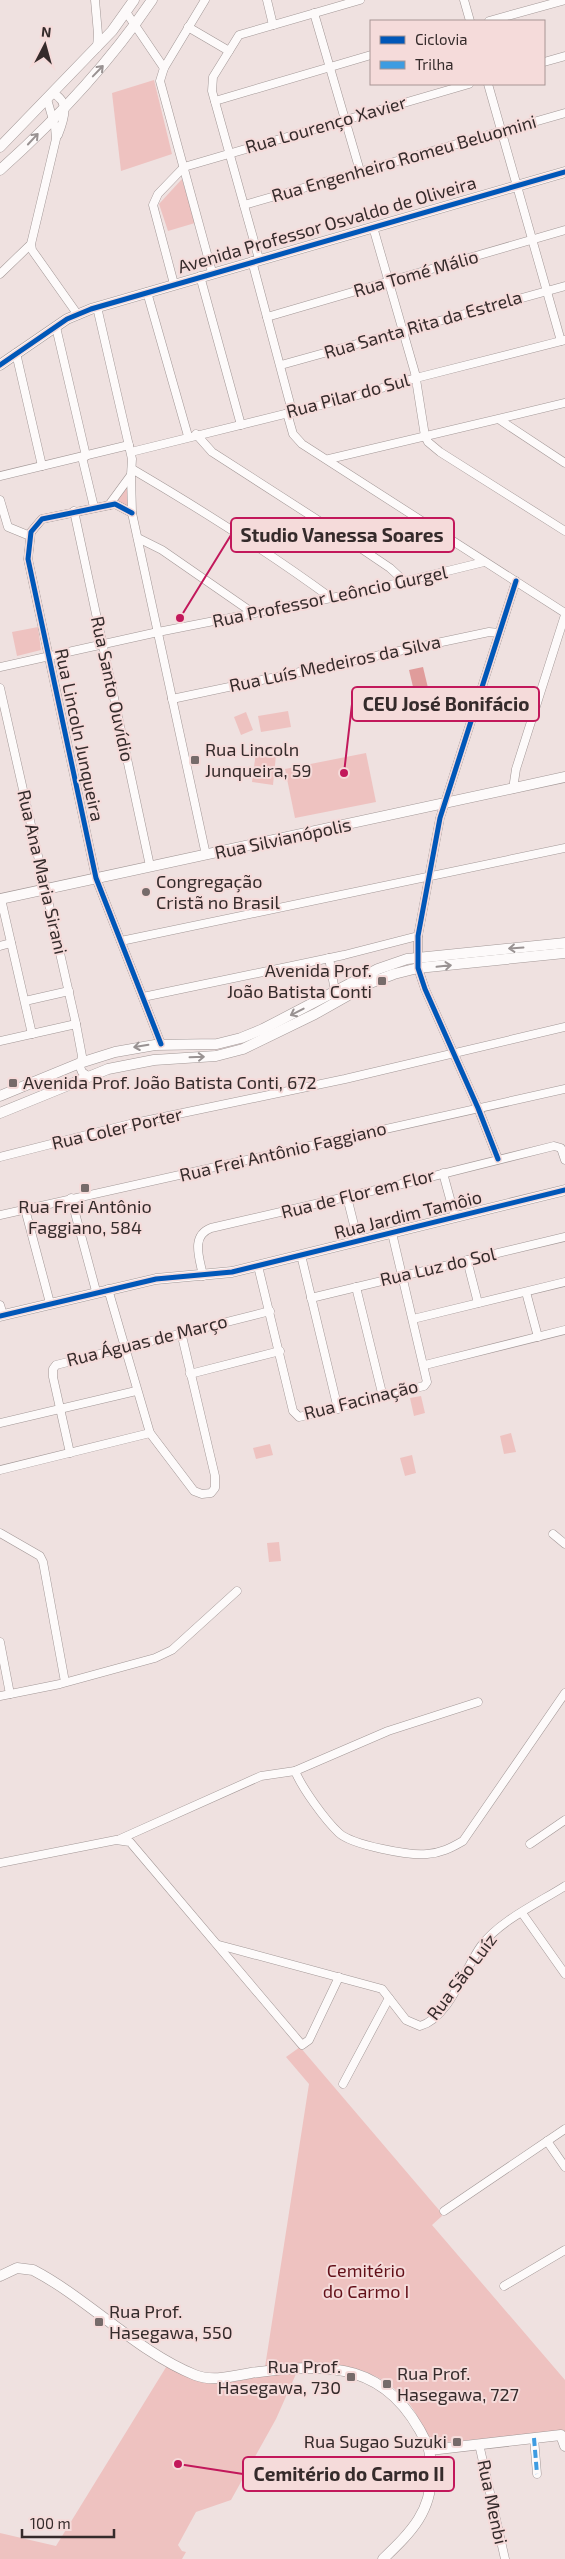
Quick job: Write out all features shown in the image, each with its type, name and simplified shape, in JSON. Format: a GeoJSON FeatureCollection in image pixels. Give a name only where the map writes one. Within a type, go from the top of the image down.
{"type":"FeatureCollection","features":[{"type":"Feature","properties":{"kind":"main road"},"geometry":{"type":"LineString","coordinates":[[0,147],[112,32],[134,0]]}},
{"type":"Feature","properties":{"kind":"main road"},"geometry":{"type":"LineString","coordinates":[[0,170],[110,59],[152,0]]}},
{"type":"Feature","properties":{"kind":"main road","name":"Avenida Professor Osvaldo de Oliveira"},"geometry":{"type":"LineString","coordinates":[[0,365],[56,327],[78,314],[97,307],[212,272],[565,172]]}},
{"type":"Feature","properties":{"kind":"main road","name":"Rua Silvianópolis"},"geometry":{"type":"LineString","coordinates":[[0,899],[443,805],[565,777]]}},
{"type":"Feature","properties":{"kind":"main road"},"geometry":{"type":"LineString","coordinates":[[0,1096],[83,1059],[161,1044],[196,1046],[225,1043],[264,1028],[378,969],[417,957],[565,943]]}},
{"type":"Feature","properties":{"kind":"main road"},"geometry":{"type":"LineString","coordinates":[[0,1113],[108,1069],[156,1060],[216,1056],[243,1049],[315,1014],[377,980],[418,968],[565,953]]}},
{"type":"Feature","properties":{"kind":"main road"},"geometry":{"type":"LineString","coordinates":[[156,1060],[161,1044]]}},
{"type":"Feature","properties":{"kind":"main road","name":"Rua Jardim Tamôio"},"geometry":{"type":"LineString","coordinates":[[1,1312],[156,1279],[203,1276],[258,1266],[565,1190]]}},
{"type":"Feature","properties":{"kind":"main road"},"geometry":{"type":"LineString","coordinates":[[0,2276],[17,2268],[33,2270],[170,2362],[196,2376],[213,2379],[283,2369],[321,2367],[360,2375],[393,2394],[409,2412],[430,2450],[431,2484],[427,2506],[402,2540],[383,2559]]}},
{"type":"Feature","properties":{"kind":"main road"},"geometry":{"type":"LineString","coordinates":[[430,2450],[534,2438],[564,2439]]}},
{"type":"Feature","properties":{"kind":"street"},"geometry":{"type":"LineString","coordinates":[[94,0],[98,24],[96,48]]}},
{"type":"Feature","properties":{"kind":"street"},"geometry":{"type":"LineString","coordinates":[[205,0],[164,68],[161,75],[161,86],[212,272]]}},
{"type":"Feature","properties":{"kind":"street"},"geometry":{"type":"LineString","coordinates":[[267,0],[273,25]]}},
{"type":"Feature","properties":{"kind":"street"},"geometry":{"type":"LineString","coordinates":[[360,0],[239,36],[213,77],[212,91],[244,205],[267,317],[281,365],[296,438],[565,614],[516,769],[513,789]]}},
{"type":"Feature","properties":{"kind":"street"},"geometry":{"type":"LineString","coordinates":[[464,0],[470,20]]}},
{"type":"Feature","properties":{"kind":"street"},"geometry":{"type":"LineString","coordinates":[[493,20],[565,0]]}},
{"type":"Feature","properties":{"kind":"street"},"geometry":{"type":"LineString","coordinates":[[126,12],[136,24],[164,68]]}},
{"type":"Feature","properties":{"kind":"street"},"geometry":{"type":"LineString","coordinates":[[314,13],[360,171]]}},
{"type":"Feature","properties":{"kind":"street"},"geometry":{"type":"LineString","coordinates":[[98,24],[112,32]]}},
{"type":"Feature","properties":{"kind":"street"},"geometry":{"type":"LineString","coordinates":[[188,27],[229,51]]}},
{"type":"Feature","properties":{"kind":"street"},"geometry":{"type":"LineString","coordinates":[[215,101],[370,55]]}},
{"type":"Feature","properties":{"kind":"street"},"geometry":{"type":"LineString","coordinates":[[545,62],[565,56]]}},
{"type":"Feature","properties":{"kind":"street","name":"Rua Lourenço Xavier"},"geometry":{"type":"LineString","coordinates":[[184,167],[465,85]]}},
{"type":"Feature","properties":{"kind":"street"},"geometry":{"type":"LineString","coordinates":[[488,85],[532,240],[563,340]]}},
{"type":"Feature","properties":{"kind":"street"},"geometry":{"type":"LineString","coordinates":[[56,139],[49,96],[61,98],[64,106],[62,124],[56,139],[31,244],[32,250],[78,314]]}},
{"type":"Feature","properties":{"kind":"street","name":"Rua Engenheiro Romeu Beluomini"},"geometry":{"type":"LineString","coordinates":[[244,205],[565,113]]}},
{"type":"Feature","properties":{"kind":"street"},"geometry":{"type":"LineString","coordinates":[[174,284],[153,206],[158,194],[184,167]]}},
{"type":"Feature","properties":{"kind":"street"},"geometry":{"type":"LineString","coordinates":[[373,227],[416,378],[425,436],[428,442],[440,452],[565,531]]}},
{"type":"Feature","properties":{"kind":"street","name":"Rua Tomé Málio"},"geometry":{"type":"LineString","coordinates":[[267,317],[565,230]]}},
{"type":"Feature","properties":{"kind":"street"},"geometry":{"type":"LineString","coordinates":[[0,274],[31,244]]}},
{"type":"Feature","properties":{"kind":"street"},"geometry":{"type":"LineString","coordinates":[[200,276],[241,424]]}},
{"type":"Feature","properties":{"kind":"street","name":"Rua Santa Rita da Estrela"},"geometry":{"type":"LineString","coordinates":[[281,365],[403,329],[565,286]]}},
{"type":"Feature","properties":{"kind":"street"},"geometry":{"type":"LineString","coordinates":[[147,292],[188,436]]}},
{"type":"Feature","properties":{"kind":"street"},"geometry":{"type":"LineString","coordinates":[[97,307],[130,448],[132,510],[142,561],[206,855]]}},
{"type":"Feature","properties":{"kind":"street"},"geometry":{"type":"LineString","coordinates":[[56,327],[94,507]]}},
{"type":"Feature","properties":{"kind":"street","name":"Rua Pilar do Sul"},"geometry":{"type":"LineString","coordinates":[[0,476],[188,436],[341,400],[416,378],[563,340]]}},
{"type":"Feature","properties":{"kind":"street"},"geometry":{"type":"LineString","coordinates":[[16,353],[42,466]]}},
{"type":"Feature","properties":{"kind":"street"},"geometry":{"type":"LineString","coordinates":[[329,459],[500,420],[565,403]]}},
{"type":"Feature","properties":{"kind":"street"},"geometry":{"type":"LineString","coordinates":[[500,420],[564,462]]}},
{"type":"Feature","properties":{"kind":"street"},"geometry":{"type":"LineString","coordinates":[[196,434],[212,452],[344,537],[390,568],[404,580]]}},
{"type":"Feature","properties":{"kind":"street"},"geometry":{"type":"LineString","coordinates":[[109,505],[132,472]]}},
{"type":"Feature","properties":{"kind":"street"},"geometry":{"type":"LineString","coordinates":[[132,472],[186,500],[290,568],[331,598]]}},
{"type":"Feature","properties":{"kind":"street"},"geometry":{"type":"LineString","coordinates":[[0,500],[8,527],[30,536],[42,519],[109,505],[120,505],[132,510]]}},
{"type":"Feature","properties":{"kind":"street","name":"Rua Santo Ouvídio"},"geometry":{"type":"LineString","coordinates":[[74,511],[150,866]]}},
{"type":"Feature","properties":{"kind":"street","name":"Rua Lincoln Junqueira"},"geometry":{"type":"LineString","coordinates":[[30,536],[28,559],[96,878],[161,1044]]}},
{"type":"Feature","properties":{"kind":"street"},"geometry":{"type":"LineString","coordinates":[[138,538],[162,550],[253,613]]}},
{"type":"Feature","properties":{"kind":"street"},"geometry":{"type":"LineString","coordinates":[[142,561],[151,550],[162,550]]}},
{"type":"Feature","properties":{"kind":"street","name":"Rua Professor Leôncio Gurgel"},"geometry":{"type":"LineString","coordinates":[[0,667],[158,632],[331,598],[484,562]]}},
{"type":"Feature","properties":{"kind":"street"},"geometry":{"type":"LineString","coordinates":[[498,1159],[418,968],[417,957],[418,936],[443,805],[516,581]]}},
{"type":"Feature","properties":{"kind":"street","name":"Rua Luís Medeiros da Silva"},"geometry":{"type":"LineString","coordinates":[[172,699],[489,632],[499,633]]}},
{"type":"Feature","properties":{"kind":"street","name":"Rua Ana Maria Sirani"},"geometry":{"type":"LineString","coordinates":[[0,688],[76,1024],[83,1059],[81,1070],[90,1075],[92,1068],[83,1059]]}},
{"type":"Feature","properties":{"kind":"street"},"geometry":{"type":"LineString","coordinates":[[121,941],[565,848]]}},
{"type":"Feature","properties":{"kind":"street"},"geometry":{"type":"LineString","coordinates":[[0,899],[32,1034]]}},
{"type":"Feature","properties":{"kind":"street"},"geometry":{"type":"LineString","coordinates":[[143,997],[329,958],[418,936]]}},
{"type":"Feature","properties":{"kind":"street"},"geometry":{"type":"LineString","coordinates":[[0,946],[11,943]]}},
{"type":"Feature","properties":{"kind":"street"},"geometry":{"type":"LineString","coordinates":[[329,958],[335,991]]}},
{"type":"Feature","properties":{"kind":"street"},"geometry":{"type":"LineString","coordinates":[[25,1002],[69,992]]}},
{"type":"Feature","properties":{"kind":"street"},"geometry":{"type":"LineString","coordinates":[[0,1041],[76,1024]]}},
{"type":"Feature","properties":{"kind":"street","name":"Rua Coler Porter"},"geometry":{"type":"LineString","coordinates":[[0,1157],[122,1126],[565,1027]]}},
{"type":"Feature","properties":{"kind":"street","name":"Rua Frei Antônio Faggiano"},"geometry":{"type":"LineString","coordinates":[[0,1215],[565,1089]]}},
{"type":"Feature","properties":{"kind":"street","name":"Rua de Flor em Flor"},"geometry":{"type":"LineString","coordinates":[[203,1276],[198,1241],[206,1230],[558,1146],[565,1160]]}},
{"type":"Feature","properties":{"kind":"street"},"geometry":{"type":"LineString","coordinates":[[443,1173],[455,1217]]}},
{"type":"Feature","properties":{"kind":"street"},"geometry":{"type":"LineString","coordinates":[[347,1197],[358,1241]]}},
{"type":"Feature","properties":{"kind":"street"},"geometry":{"type":"LineString","coordinates":[[71,1198],[96,1291]]}},
{"type":"Feature","properties":{"kind":"street"},"geometry":{"type":"LineString","coordinates":[[25,1209],[50,1303]]}},
{"type":"Feature","properties":{"kind":"street","name":"Rua Facinação"},"geometry":{"type":"LineString","coordinates":[[258,1266],[280,1352],[288,1394],[297,1416],[338,1409],[424,1386],[427,1379],[392,1233]]}},
{"type":"Feature","properties":{"kind":"street","name":"Rua Luz do Sol"},"geometry":{"type":"LineString","coordinates":[[311,1298],[565,1236]]}},
{"type":"Feature","properties":{"kind":"street"},"geometry":{"type":"LineString","coordinates":[[301,1255],[338,1409]]}},
{"type":"Feature","properties":{"kind":"street"},"geometry":{"type":"LineString","coordinates":[[467,1260],[478,1303]]}},
{"type":"Feature","properties":{"kind":"street"},"geometry":{"type":"LineString","coordinates":[[413,1319],[565,1282]]}},
{"type":"Feature","properties":{"kind":"street"},"geometry":{"type":"LineString","coordinates":[[356,1287],[384,1397]]}},
{"type":"Feature","properties":{"kind":"street"},"geometry":{"type":"LineString","coordinates":[[108,1289],[136,1391],[150,1433],[194,1491],[202,1494],[211,1493],[215,1488],[216,1476],[181,1332]]}},
{"type":"Feature","properties":{"kind":"street"},"geometry":{"type":"LineString","coordinates":[[526,1292],[538,1337]]}},
{"type":"Feature","properties":{"kind":"street","name":"Rua Águas de Março"},"geometry":{"type":"LineString","coordinates":[[70,1453],[52,1374],[56,1365],[123,1346],[270,1311]]}},
{"type":"Feature","properties":{"kind":"street"},"geometry":{"type":"LineString","coordinates":[[425,1365],[565,1330]]}},
{"type":"Feature","properties":{"kind":"street"},"geometry":{"type":"LineString","coordinates":[[190,1374],[280,1352]]}},
{"type":"Feature","properties":{"kind":"street"},"geometry":{"type":"LineString","coordinates":[[0,1423],[136,1391]]}},
{"type":"Feature","properties":{"kind":"street"},"geometry":{"type":"LineString","coordinates":[[0,1470],[150,1433]]}},
{"type":"Feature","properties":{"kind":"street"},"geometry":{"type":"LineString","coordinates":[[0,1532],[40,1556],[43,1562],[66,1682]]}},
{"type":"Feature","properties":{"kind":"street"},"geometry":{"type":"LineString","coordinates":[[553,1534],[565,1544]]}},
{"type":"Feature","properties":{"kind":"street"},"geometry":{"type":"LineString","coordinates":[[0,1696],[66,1682],[155,1658],[172,1650],[237,1591]]}},
{"type":"Feature","properties":{"kind":"street"},"geometry":{"type":"LineString","coordinates":[[0,1642],[10,1694]]}},
{"type":"Feature","properties":{"kind":"street"},"geometry":{"type":"LineString","coordinates":[[295,1771],[302,1786],[339,1833],[352,1841],[385,1849],[426,1854],[446,1851],[463,1841],[565,1693]]}},
{"type":"Feature","properties":{"kind":"street"},"geometry":{"type":"LineString","coordinates":[[0,1862],[120,1839],[261,1776],[295,1771],[388,1731],[478,1702]]}},
{"type":"Feature","properties":{"kind":"street"},"geometry":{"type":"LineString","coordinates":[[530,1844],[565,1820]]}},
{"type":"Feature","properties":{"kind":"street"},"geometry":{"type":"LineString","coordinates":[[120,1839],[135,1846],[219,1945],[294,2038],[302,2045],[307,2043],[313,2033],[339,1977]]}},
{"type":"Feature","properties":{"kind":"street","name":"Rua São Luíz"},"geometry":{"type":"LineString","coordinates":[[389,1998],[406,2020],[417,2026],[429,2023],[449,2000],[482,1944],[496,1930],[565,1886]]}},
{"type":"Feature","properties":{"kind":"street"},"geometry":{"type":"LineString","coordinates":[[522,1913],[565,1974]]}},
{"type":"Feature","properties":{"kind":"street"},"geometry":{"type":"LineString","coordinates":[[219,1945],[382,1989],[389,1998],[343,2084]]}},
{"type":"Feature","properties":{"kind":"street"},"geometry":{"type":"LineString","coordinates":[[444,2211],[565,2129]]}},
{"type":"Feature","properties":{"kind":"street"},"geometry":{"type":"LineString","coordinates":[[547,2141],[565,2167]]}},
{"type":"Feature","properties":{"kind":"street"},"geometry":{"type":"LineString","coordinates":[[504,2286],[565,2250]]}},
{"type":"Feature","properties":{"kind":"street"},"geometry":{"type":"LineString","coordinates":[[534,2438],[537,2474]]}},
{"type":"Feature","properties":{"kind":"street","name":"Rua Menbi"},"geometry":{"type":"LineString","coordinates":[[479,2444],[505,2559]]}},
{"type":"Feature","properties":{"kind":"green space"},"geometry":{"type":"Polygon","coordinates":[[[154,80],[172,154],[121,171],[112,93],[154,80]]]}},
{"type":"Feature","properties":{"kind":"green space"},"geometry":{"type":"Polygon","coordinates":[[[182,179],[195,223],[168,231],[159,204],[182,179]]]}},
{"type":"Feature","properties":{"kind":"green space"},"geometry":{"type":"Polygon","coordinates":[[[128,483],[132,510],[111,503],[128,483]]]}},
{"type":"Feature","properties":{"kind":"green space"},"geometry":{"type":"Polygon","coordinates":[[[38,627],[41,650],[17,656],[12,632],[38,627]]]}},
{"type":"Feature","properties":{"kind":"green space"},"geometry":{"type":"Polygon","coordinates":[[[288,711],[291,727],[261,732],[258,716],[288,711]]]}},
{"type":"Feature","properties":{"kind":"green space"},"geometry":{"type":"Polygon","coordinates":[[[246,712],[253,730],[241,735],[234,717],[246,712]]]}},
{"type":"Feature","properties":{"kind":"green space"},"geometry":{"type":"Polygon","coordinates":[[[256,752],[276,755],[273,785],[252,782],[256,752]]]}},
{"type":"Feature","properties":{"kind":"green space"},"geometry":{"type":"Polygon","coordinates":[[[366,753],[376,802],[295,818],[285,769],[366,753]]]}},
{"type":"Feature","properties":{"kind":"green space"},"geometry":{"type":"Polygon","coordinates":[[[421,1396],[425,1413],[414,1416],[410,1398],[421,1396]]]}},
{"type":"Feature","properties":{"kind":"green space"},"geometry":{"type":"Polygon","coordinates":[[[511,1433],[516,1452],[504,1454],[500,1436],[511,1433]]]}},
{"type":"Feature","properties":{"kind":"green space"},"geometry":{"type":"Polygon","coordinates":[[[270,1444],[273,1455],[256,1459],[253,1448],[270,1444]]]}},
{"type":"Feature","properties":{"kind":"green space"},"geometry":{"type":"Polygon","coordinates":[[[412,1455],[416,1473],[405,1476],[400,1458],[412,1455]]]}},
{"type":"Feature","properties":{"kind":"green space"},"geometry":{"type":"Polygon","coordinates":[[[279,1542],[281,1561],[269,1562],[267,1543],[279,1542]]]}},
{"type":"Feature","properties":{"kind":"green space","name":"Cemitério do Carmo I"},"geometry":{"type":"Polygon","coordinates":[[[300,2047],[439,2210],[442,2216],[432,2225],[565,2380],[565,2432],[434,2443],[407,2401],[392,2387],[376,2377],[359,2370],[323,2364],[265,2367],[309,2084],[286,2057],[300,2047]]]}},
{"type":"Feature","properties":{"kind":"green space"},"geometry":{"type":"Polygon","coordinates":[[[168,2364],[187,2374],[296,2374],[276,2419],[231,2500],[196,2512],[178,2545],[182,2551],[186,2552],[182,2559],[0,2559],[0,2533],[56,2546],[168,2364]]]}},
{"type":"Feature","properties":{"kind":"shaded area"},"geometry":{"type":"Polygon","coordinates":[[[423,667],[428,688],[414,691],[409,670],[423,667]]]}},
{"type":"Feature","properties":{"kind":"marked path"},"geometry":{"type":"LineString","coordinates":[[534,2438],[537,2474]]}},
{"type":"Feature","properties":{"kind":"cycle path"},"geometry":{"type":"LineString","coordinates":[[0,365],[67,319],[91,309],[565,172]]}},
{"type":"Feature","properties":{"kind":"cycle path"},"geometry":{"type":"LineString","coordinates":[[132,513],[115,504],[42,519],[31,532],[28,559],[96,878],[161,1044]]}},
{"type":"Feature","properties":{"kind":"cycle path"},"geometry":{"type":"LineString","coordinates":[[498,1159],[478,1108],[425,989],[418,968],[418,936],[440,818],[516,581]]}},
{"type":"Feature","properties":{"kind":"cycle path"},"geometry":{"type":"LineString","coordinates":[[0,1316],[156,1279],[232,1272],[565,1190]]}},
{"type":"Feature","properties":{"kind":"place","name":"Studio Vanessa Soares"},"geometry":{"type":"Point","coordinates":[180,618]}},
{"type":"Feature","properties":{"kind":"place","name":"Rua Lincoln Junqueira, 59"},"geometry":{"type":"Point","coordinates":[195,760]}},
{"type":"Feature","properties":{"kind":"place","name":"CEU José Bonifácio"},"geometry":{"type":"Point","coordinates":[344,773]}},
{"type":"Feature","properties":{"kind":"place","name":"Congregação Cristã no Brasil"},"geometry":{"type":"Point","coordinates":[146,892]}},
{"type":"Feature","properties":{"kind":"place","name":"Avenida Prof. João Batista Conti"},"geometry":{"type":"Point","coordinates":[382,981]}},
{"type":"Feature","properties":{"kind":"place","name":"Avenida Prof. João Batista Conti, 672"},"geometry":{"type":"Point","coordinates":[13,1083]}},
{"type":"Feature","properties":{"kind":"place","name":"Rua Frei Antônio Faggiano, 584"},"geometry":{"type":"Point","coordinates":[85,1188]}},
{"type":"Feature","properties":{"kind":"place","name":"Rua Prof. Hasegawa, 550"},"geometry":{"type":"Point","coordinates":[99,2322]}},
{"type":"Feature","properties":{"kind":"place","name":"Rua Prof. Hasegawa, 730"},"geometry":{"type":"Point","coordinates":[351,2377]}},
{"type":"Feature","properties":{"kind":"place","name":"Rua Prof. Hasegawa, 727"},"geometry":{"type":"Point","coordinates":[387,2384]}},
{"type":"Feature","properties":{"kind":"place","name":"Rua Sugao Suzuki"},"geometry":{"type":"Point","coordinates":[457,2442]}},
{"type":"Feature","properties":{"kind":"place","name":"Cemitério do Carmo II"},"geometry":{"type":"Point","coordinates":[178,2464]}}]}
